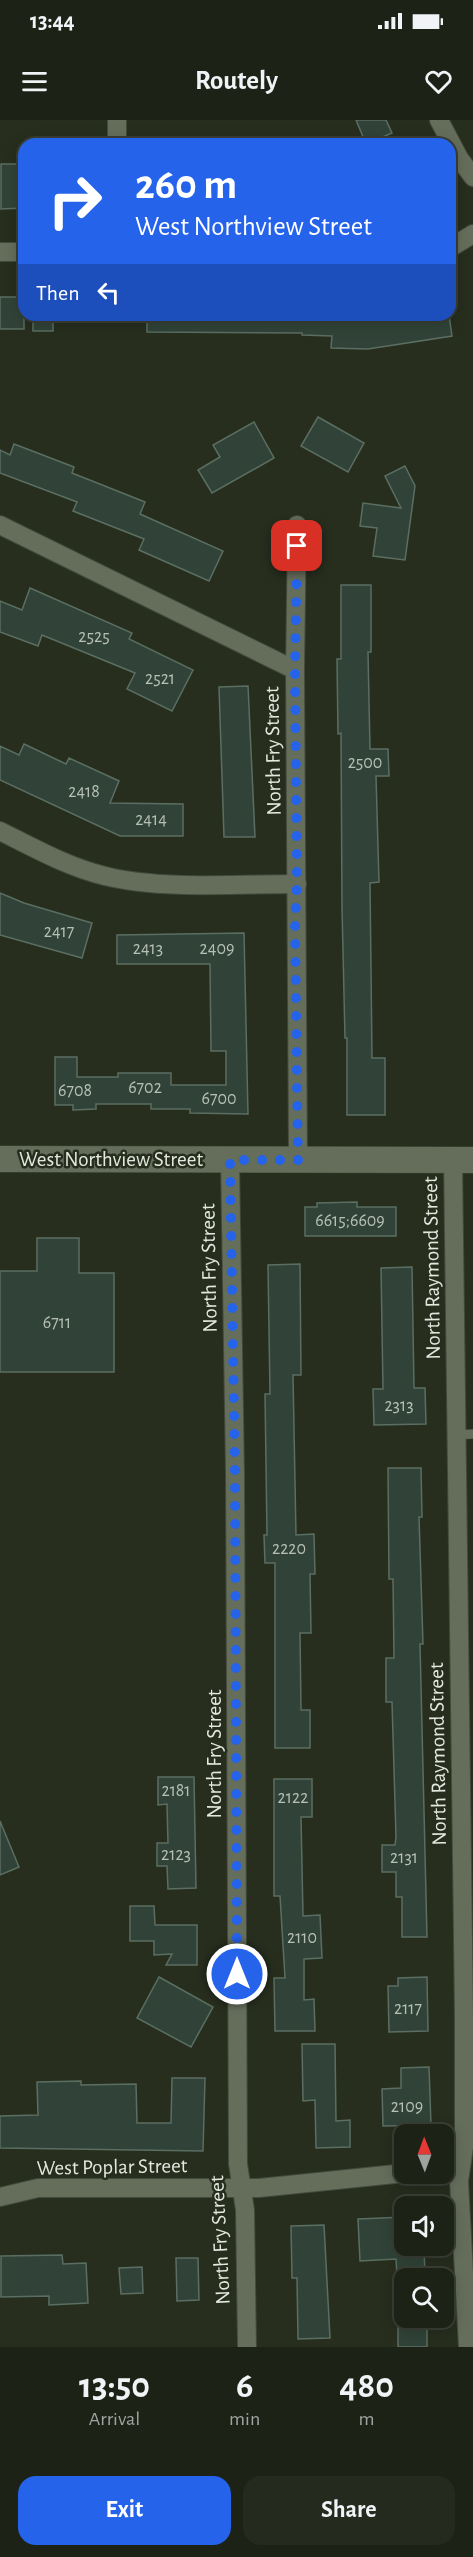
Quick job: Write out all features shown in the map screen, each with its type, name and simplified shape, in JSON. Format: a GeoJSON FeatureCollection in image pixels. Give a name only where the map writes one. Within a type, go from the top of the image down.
{"type":"FeatureCollection","features":[{"type":"Feature","properties":{"kind":"street"},"geometry":{"type":"LineString","coordinates":[[117,120],[117,138]]}},
{"type":"Feature","properties":{"kind":"street"},"geometry":{"type":"LineString","coordinates":[[439,120],[448,138]]}},
{"type":"Feature","properties":{"kind":"street"},"geometry":{"type":"LineString","coordinates":[[456,152],[473,177]]}},
{"type":"Feature","properties":{"kind":"street"},"geometry":{"type":"LineString","coordinates":[[456,244],[473,234]]}},
{"type":"Feature","properties":{"kind":"street"},"geometry":{"type":"LineString","coordinates":[[0,252],[18,252]]}},
{"type":"Feature","properties":{"kind":"street","name":"North Fry Street"},"geometry":{"type":"LineString","coordinates":[[0,525],[295,670],[298,1160]]}},
{"type":"Feature","properties":{"kind":"street"},"geometry":{"type":"LineString","coordinates":[[295,670],[297,525]]}},
{"type":"Feature","properties":{"kind":"street"},"geometry":{"type":"LineString","coordinates":[[0,831],[68,864],[106,877],[149,883],[297,884]]}},
{"type":"Feature","properties":{"kind":"street","name":"West Northview Street"},"geometry":{"type":"LineString","coordinates":[[0,1159],[463,1160]]}},
{"type":"Feature","properties":{"kind":"street","name":"North Fry Street"},"geometry":{"type":"LineString","coordinates":[[230,1160],[235,1473],[238,2164],[245,2210],[247,2347]]}},
{"type":"Feature","properties":{"kind":"street","name":"North Raymond Street"},"geometry":{"type":"LineString","coordinates":[[463,1160],[469,2018],[464,2147],[459,2167],[459,2181],[470,2315],[468,2347]]}},
{"type":"Feature","properties":{"kind":"street","name":"West Poplar Street"},"geometry":{"type":"LineString","coordinates":[[0,2197],[38,2188],[259,2188],[394,2174]]}},
{"type":"Feature","properties":{"kind":"building"},"geometry":{"type":"Polygon","coordinates":[[[356,120],[386,120],[392,133],[380,138],[364,138],[356,120]]]}},
{"type":"Feature","properties":{"kind":"building"},"geometry":{"type":"Polygon","coordinates":[[[1,164],[18,164],[18,208],[1,209],[1,164]]]}},
{"type":"Feature","properties":{"kind":"building"},"geometry":{"type":"Polygon","coordinates":[[[0,297],[18,297],[18,321],[24,321],[24,329],[0,329],[0,297]]]}},
{"type":"Feature","properties":{"kind":"building"},"geometry":{"type":"Polygon","coordinates":[[[33,321],[53,321],[53,331],[33,331],[33,321]]]}},
{"type":"Feature","properties":{"kind":"building"},"geometry":{"type":"Polygon","coordinates":[[[147,321],[450,321],[452,336],[368,349],[331,348],[332,336],[302,335],[302,333],[147,332],[147,321]]]}},
{"type":"Feature","properties":{"kind":"building"},"geometry":{"type":"Polygon","coordinates":[[[318,417],[364,443],[348,472],[301,446],[318,417]]]}},
{"type":"Feature","properties":{"kind":"building"},"geometry":{"type":"Polygon","coordinates":[[[254,422],[274,458],[212,493],[198,470],[220,457],[213,445],[254,422]]]}},
{"type":"Feature","properties":{"kind":"building"},"geometry":{"type":"Polygon","coordinates":[[[14,444],[74,467],[72,473],[145,502],[140,514],[223,551],[209,581],[139,550],[144,539],[73,511],[77,502],[0,473],[0,450],[10,455],[14,444]]]}},
{"type":"Feature","properties":{"kind":"building"},"geometry":{"type":"Polygon","coordinates":[[[405,466],[415,486],[405,560],[373,556],[377,528],[360,526],[363,503],[401,508],[385,476],[405,466]]]}},
{"type":"Feature","properties":{"kind":"building"},"geometry":{"type":"Polygon","coordinates":[[[341,585],[371,585],[371,652],[368,652],[370,749],[388,749],[389,776],[376,776],[379,882],[370,883],[372,1058],[385,1058],[385,1115],[347,1115],[341,733],[338,734],[337,659],[341,659],[341,585]]]}},
{"type":"Feature","properties":{"kind":"building"},"geometry":{"type":"Polygon","coordinates":[[[30,588],[132,633],[129,639],[193,670],[172,711],[127,689],[135,673],[42,635],[38,646],[0,632],[0,601],[22,610],[30,588]]]}},
{"type":"Feature","properties":{"kind":"building"},"geometry":{"type":"Polygon","coordinates":[[[248,686],[255,837],[224,837],[219,687],[248,686]]]}},
{"type":"Feature","properties":{"kind":"building"},"geometry":{"type":"Polygon","coordinates":[[[24,744],[66,764],[69,758],[119,781],[110,803],[183,804],[183,836],[120,836],[0,780],[0,746],[19,755],[24,744]]]}},
{"type":"Feature","properties":{"kind":"building"},"geometry":{"type":"Polygon","coordinates":[[[0,893],[24,903],[92,923],[82,958],[0,935],[0,893]]]}},
{"type":"Feature","properties":{"kind":"building"},"geometry":{"type":"Polygon","coordinates":[[[244,933],[248,1114],[190,1113],[190,1109],[151,1109],[151,1104],[96,1104],[96,1109],[73,1110],[73,1105],[55,1105],[55,1057],[77,1057],[77,1077],[118,1077],[118,1073],[171,1073],[171,1085],[226,1085],[226,1051],[211,1051],[210,964],[117,964],[117,935],[244,933]]]}},
{"type":"Feature","properties":{"kind":"building"},"geometry":{"type":"Polygon","coordinates":[[[357,1202],[357,1207],[396,1207],[396,1236],[305,1236],[305,1207],[317,1207],[317,1203],[357,1202]]]}},
{"type":"Feature","properties":{"kind":"building"},"geometry":{"type":"Polygon","coordinates":[[[37,1238],[79,1238],[79,1273],[114,1273],[114,1372],[0,1372],[0,1271],[37,1271],[37,1238]]]}},
{"type":"Feature","properties":{"kind":"building"},"geometry":{"type":"Polygon","coordinates":[[[300,1264],[301,1375],[293,1375],[296,1535],[314,1534],[315,1574],[310,1574],[311,1633],[300,1633],[301,1710],[310,1710],[310,1748],[275,1748],[275,1563],[265,1563],[264,1535],[267,1535],[265,1394],[270,1394],[268,1265],[300,1264]]]}},
{"type":"Feature","properties":{"kind":"building"},"geometry":{"type":"Polygon","coordinates":[[[412,1267],[414,1388],[425,1388],[426,1424],[374,1425],[373,1389],[383,1389],[381,1268],[412,1267]]]}},
{"type":"Feature","properties":{"kind":"building"},"geometry":{"type":"Polygon","coordinates":[[[388,1468],[421,1468],[422,1517],[419,1517],[423,1644],[420,1644],[427,1937],[402,1937],[402,1897],[396,1897],[396,1872],[382,1872],[382,1845],[395,1845],[396,1837],[392,1702],[386,1702],[386,1658],[394,1658],[393,1579],[389,1579],[388,1468]]]}},
{"type":"Feature","properties":{"kind":"building"},"geometry":{"type":"Polygon","coordinates":[[[158,1777],[194,1777],[196,1888],[168,1889],[167,1866],[157,1866],[157,1843],[168,1843],[167,1804],[158,1805],[158,1777]]]}},
{"type":"Feature","properties":{"kind":"building"},"geometry":{"type":"Polygon","coordinates":[[[274,1779],[312,1779],[312,1817],[301,1817],[303,1916],[320,1915],[322,1958],[304,1959],[304,2000],[314,1999],[315,2031],[275,2031],[274,1978],[285,1978],[280,1896],[274,1896],[274,1779]]]}},
{"type":"Feature","properties":{"kind":"building"},"geometry":{"type":"Polygon","coordinates":[[[0,1821],[19,1867],[0,1875],[0,1821]]]}},
{"type":"Feature","properties":{"kind":"building"},"geometry":{"type":"Polygon","coordinates":[[[130,1906],[154,1906],[155,1925],[197,1925],[197,1965],[166,1965],[172,1954],[154,1955],[154,1941],[130,1941],[130,1906]]]}},
{"type":"Feature","properties":{"kind":"building"},"geometry":{"type":"Polygon","coordinates":[[[159,1977],[213,2007],[191,2047],[137,2018],[159,1977]]]}},
{"type":"Feature","properties":{"kind":"building"},"geometry":{"type":"Polygon","coordinates":[[[427,1977],[428,2031],[389,2032],[388,1986],[398,1986],[398,1978],[427,1977]]]}},
{"type":"Feature","properties":{"kind":"building"},"geometry":{"type":"Polygon","coordinates":[[[302,2044],[335,2044],[336,2121],[350,2120],[350,2147],[316,2148],[315,2100],[303,2101],[302,2044]]]}},
{"type":"Feature","properties":{"kind":"building"},"geometry":{"type":"Polygon","coordinates":[[[429,2067],[431,2124],[383,2126],[382,2089],[401,2088],[401,2068],[429,2067]]]}},
{"type":"Feature","properties":{"kind":"building"},"geometry":{"type":"Polygon","coordinates":[[[172,2078],[205,2078],[203,2151],[0,2148],[0,2116],[38,2115],[37,2082],[81,2081],[81,2085],[136,2084],[137,2123],[171,2123],[172,2078]]]}},
{"type":"Feature","properties":{"kind":"building"},"geometry":{"type":"Polygon","coordinates":[[[394,2217],[394,2256],[424,2256],[425,2268],[396,2268],[396,2259],[360,2261],[358,2219],[394,2217]]]}},
{"type":"Feature","properties":{"kind":"building"},"geometry":{"type":"Polygon","coordinates":[[[324,2225],[330,2338],[298,2339],[297,2278],[292,2278],[291,2226],[324,2225]]]}},
{"type":"Feature","properties":{"kind":"building"},"geometry":{"type":"Polygon","coordinates":[[[62,2255],[63,2264],[86,2263],[88,2303],[49,2305],[49,2296],[1,2297],[1,2256],[62,2255]]]}},
{"type":"Feature","properties":{"kind":"building"},"geometry":{"type":"Polygon","coordinates":[[[176,2258],[198,2258],[199,2300],[177,2301],[176,2258]]]}},
{"type":"Feature","properties":{"kind":"building"},"geometry":{"type":"Polygon","coordinates":[[[142,2267],[143,2293],[121,2294],[119,2268],[142,2267]]]}},
{"type":"Feature","properties":{"kind":"building"},"geometry":{"type":"Polygon","coordinates":[[[398,2328],[427,2328],[427,2347],[398,2347],[398,2328]]]}},
{"type":"Feature","properties":{"kind":"route"},"geometry":{"type":"LineString","coordinates":[[237,1974],[235,1473],[230,1160],[298,1160],[295,922],[297,546]]}}]}
